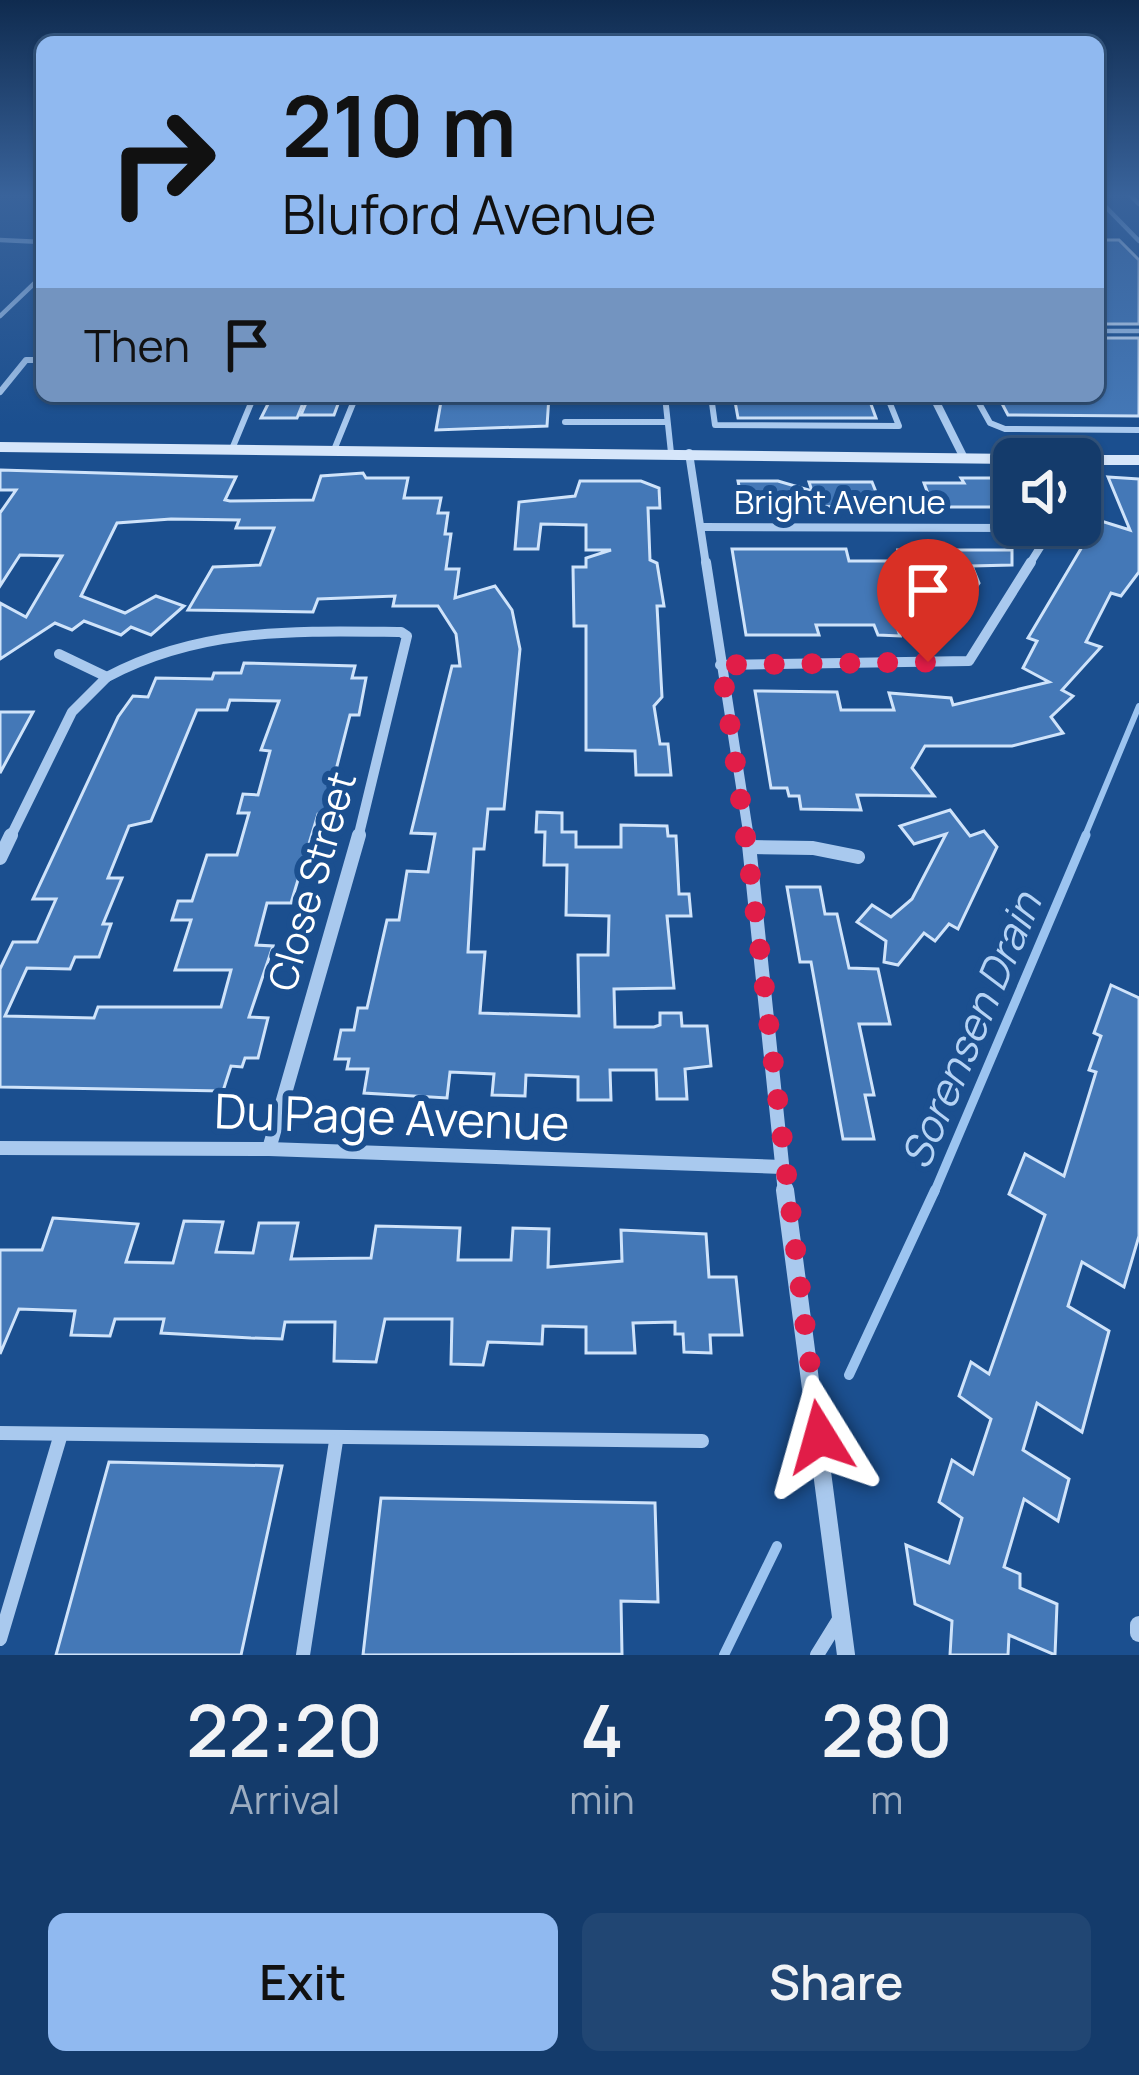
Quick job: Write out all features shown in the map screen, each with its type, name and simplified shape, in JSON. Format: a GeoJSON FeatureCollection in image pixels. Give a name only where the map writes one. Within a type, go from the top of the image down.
{"type":"FeatureCollection","features":[{"type":"Feature","properties":{"kind":"main road"},"geometry":{"type":"LineString","coordinates":[[0,447],[993,458]]}},
{"type":"Feature","properties":{"kind":"main road"},"geometry":{"type":"LineString","coordinates":[[1101,460],[1139,460]]}},
{"type":"Feature","properties":{"kind":"street"},"geometry":{"type":"LineString","coordinates":[[937,402],[964,458]]}},
{"type":"Feature","properties":{"kind":"street"},"geometry":{"type":"LineString","coordinates":[[680,453],[703,527],[749,847],[782,1167],[847,1655]]}},
{"type":"Feature","properties":{"kind":"street","name":"Bright Avenue"},"geometry":{"type":"LineString","coordinates":[[703,527],[993,529]]}},
{"type":"Feature","properties":{"kind":"street"},"geometry":{"type":"LineString","coordinates":[[721,665],[969,661],[1041,546]]}},
{"type":"Feature","properties":{"kind":"street","name":"Close Street"},"geometry":{"type":"LineString","coordinates":[[106,677],[162,649],[226,632],[401,632],[409,642],[269,1149]]}},
{"type":"Feature","properties":{"kind":"street"},"geometry":{"type":"LineString","coordinates":[[0,858],[72,712],[106,677],[59,654]]}},
{"type":"Feature","properties":{"kind":"street"},"geometry":{"type":"LineString","coordinates":[[749,847],[813,848],[858,857]]}},
{"type":"Feature","properties":{"kind":"street","name":"Du Page Avenue"},"geometry":{"type":"LineString","coordinates":[[0,1148],[269,1149],[782,1167]]}},
{"type":"Feature","properties":{"kind":"lane"},"geometry":{"type":"LineString","coordinates":[[0,316],[36,283]]}},
{"type":"Feature","properties":{"kind":"lane"},"geometry":{"type":"LineString","coordinates":[[1104,331],[1139,331]]}},
{"type":"Feature","properties":{"kind":"lane"},"geometry":{"type":"LineString","coordinates":[[0,392],[26,360],[36,360]]}},
{"type":"Feature","properties":{"kind":"lane"},"geometry":{"type":"LineString","coordinates":[[232,449],[252,402]]}},
{"type":"Feature","properties":{"kind":"lane"},"geometry":{"type":"LineString","coordinates":[[334,450],[354,402]]}},
{"type":"Feature","properties":{"kind":"lane"},"geometry":{"type":"LineString","coordinates":[[665,402],[680,453]]}},
{"type":"Feature","properties":{"kind":"lane"},"geometry":{"type":"LineString","coordinates":[[712,402],[715,425],[899,426],[889,402]]}},
{"type":"Feature","properties":{"kind":"lane"},"geometry":{"type":"LineString","coordinates":[[978,402],[990,423],[1005,429],[1139,430]]}},
{"type":"Feature","properties":{"kind":"lane"},"geometry":{"type":"LineString","coordinates":[[566,422],[668,422]]}},
{"type":"Feature","properties":{"kind":"lane"},"geometry":{"type":"LineString","coordinates":[[0,1432],[336,1441],[702,1441]]}},
{"type":"Feature","properties":{"kind":"lane"},"geometry":{"type":"LineString","coordinates":[[0,1639],[62,1434]]}},
{"type":"Feature","properties":{"kind":"lane"},"geometry":{"type":"LineString","coordinates":[[303,1655],[336,1441]]}},
{"type":"Feature","properties":{"kind":"lane"},"geometry":{"type":"LineString","coordinates":[[817,1655],[841,1616]]}},
{"type":"Feature","properties":{"kind":"building"},"geometry":{"type":"Polygon","coordinates":[[[1104,271],[1139,271],[1139,324],[1104,324],[1104,271]]]}},
{"type":"Feature","properties":{"kind":"building"},"geometry":{"type":"Polygon","coordinates":[[[1104,338],[1139,338],[1139,416],[1008,415],[1001,402],[1104,402],[1104,338]]]}},
{"type":"Feature","properties":{"kind":"building"},"geometry":{"type":"Polygon","coordinates":[[[269,402],[303,402],[297,418],[261,418],[269,402]]]}},
{"type":"Feature","properties":{"kind":"building"},"geometry":{"type":"Polygon","coordinates":[[[306,402],[339,402],[334,415],[301,415],[306,402]]]}},
{"type":"Feature","properties":{"kind":"building"},"geometry":{"type":"Polygon","coordinates":[[[441,402],[549,402],[547,426],[436,430],[441,402]]]}},
{"type":"Feature","properties":{"kind":"building"},"geometry":{"type":"Polygon","coordinates":[[[735,402],[870,402],[876,418],[738,418],[735,402]]]}},
{"type":"Feature","properties":{"kind":"building"},"geometry":{"type":"Polygon","coordinates":[[[0,470],[236,477],[225,500],[230,501],[313,500],[321,476],[363,473],[366,478],[408,478],[404,498],[441,498],[438,513],[448,513],[445,534],[451,534],[446,569],[459,569],[455,598],[495,586],[512,610],[520,649],[504,809],[488,809],[484,849],[474,849],[468,952],[485,952],[480,1013],[579,1016],[578,955],[608,955],[609,916],[566,915],[567,865],[544,865],[545,832],[536,832],[537,812],[562,813],[562,832],[576,832],[576,847],[621,847],[621,825],[667,826],[668,836],[676,836],[679,894],[689,894],[691,916],[667,916],[674,988],[614,989],[615,1027],[654,1027],[660,1025],[660,1013],[681,1013],[682,1026],[707,1026],[711,1066],[685,1069],[687,1099],[657,1099],[656,1070],[610,1070],[611,1100],[578,1100],[578,1077],[526,1075],[525,1096],[492,1095],[494,1074],[450,1072],[447,1098],[364,1093],[368,1069],[347,1069],[349,1059],[335,1059],[341,1030],[354,1030],[358,1008],[367,1008],[387,920],[399,920],[407,871],[428,872],[435,834],[411,833],[452,666],[460,666],[456,634],[438,606],[393,606],[395,596],[318,599],[313,612],[188,610],[213,567],[260,565],[274,528],[236,528],[239,520],[171,519],[117,523],[81,596],[125,613],[156,596],[184,606],[151,635],[131,627],[121,635],[84,621],[72,630],[55,623],[0,659],[0,603],[26,617],[62,556],[20,555],[0,586],[0,513],[16,490],[0,490],[0,470]]]}},
{"type":"Feature","properties":{"kind":"building"},"geometry":{"type":"Polygon","coordinates":[[[1108,477],[1139,479],[1139,572],[1121,596],[1111,593],[1086,642],[1101,647],[1062,690],[1073,696],[1051,717],[1063,733],[1012,746],[925,746],[912,768],[934,796],[857,795],[861,810],[801,809],[799,796],[789,796],[787,788],[771,788],[755,691],[837,692],[841,710],[894,710],[889,693],[951,698],[953,705],[1049,682],[1023,668],[1037,641],[1028,638],[1083,546],[1101,546],[1101,521],[1130,530],[1108,477]]]}},
{"type":"Feature","properties":{"kind":"building"},"geometry":{"type":"Polygon","coordinates":[[[961,478],[993,478],[993,507],[933,507],[924,483],[964,483],[961,478]]]}},
{"type":"Feature","properties":{"kind":"building"},"geometry":{"type":"Polygon","coordinates":[[[580,481],[641,481],[659,488],[660,508],[648,508],[650,560],[657,563],[664,606],[657,606],[662,697],[654,706],[660,744],[668,744],[671,775],[636,775],[635,751],[586,750],[586,626],[574,626],[573,567],[586,567],[586,558],[611,550],[586,550],[586,525],[541,524],[538,549],[515,549],[519,502],[575,496],[580,481]]]}},
{"type":"Feature","properties":{"kind":"building"},"geometry":{"type":"Polygon","coordinates":[[[738,481],[778,481],[812,491],[809,482],[872,482],[882,507],[743,506],[738,481]]]}},
{"type":"Feature","properties":{"kind":"building"},"geometry":{"type":"Polygon","coordinates":[[[732,549],[846,549],[849,561],[902,561],[898,550],[1012,550],[1012,565],[972,566],[979,583],[949,627],[897,627],[900,636],[878,635],[874,625],[816,625],[819,635],[746,635],[732,549]]]}},
{"type":"Feature","properties":{"kind":"building"},"geometry":{"type":"Polygon","coordinates":[[[244,663],[355,666],[352,678],[366,678],[359,715],[350,715],[325,813],[318,814],[291,903],[267,903],[256,945],[273,946],[249,1017],[268,1018],[258,1058],[245,1058],[242,1067],[231,1066],[223,1091],[0,1087],[0,969],[13,942],[37,942],[56,899],[33,899],[118,717],[133,696],[148,697],[156,678],[212,679],[214,673],[241,673],[244,663]],[[230,700],[227,710],[197,710],[151,821],[129,826],[108,878],[122,878],[103,924],[111,924],[99,957],[75,957],[70,969],[27,968],[5,1016],[94,1018],[98,1007],[221,1007],[231,970],[175,970],[191,920],[172,920],[178,901],[192,901],[207,855],[237,855],[249,813],[238,813],[243,794],[258,795],[270,751],[261,750],[279,701],[230,700]]]}},
{"type":"Feature","properties":{"kind":"building"},"geometry":{"type":"Polygon","coordinates":[[[0,712],[33,712],[0,773],[0,712]]]}},
{"type":"Feature","properties":{"kind":"building"},"geometry":{"type":"Polygon","coordinates":[[[950,810],[970,836],[984,831],[997,847],[958,929],[949,924],[935,941],[924,933],[898,965],[884,962],[886,941],[857,922],[872,905],[891,917],[912,899],[946,834],[914,844],[900,826],[950,810]]]}},
{"type":"Feature","properties":{"kind":"building"},"geometry":{"type":"Polygon","coordinates":[[[787,887],[820,887],[825,914],[837,914],[849,968],[878,969],[890,1024],[859,1024],[874,1095],[865,1095],[874,1139],[843,1139],[811,962],[800,962],[787,887]]]}},
{"type":"Feature","properties":{"kind":"building"},"geometry":{"type":"Polygon","coordinates":[[[1111,985],[1139,998],[1139,1236],[1124,1287],[1082,1262],[1068,1306],[1109,1331],[1082,1432],[1037,1403],[1023,1450],[1069,1479],[1058,1521],[1024,1499],[1004,1567],[1020,1574],[1020,1588],[1057,1604],[1055,1655],[1009,1635],[1008,1655],[950,1655],[952,1621],[915,1604],[906,1545],[949,1563],[962,1518],[939,1502],[952,1460],[973,1474],[991,1419],[959,1396],[971,1362],[989,1374],[1045,1215],[1009,1194],[1025,1154],[1064,1176],[1096,1072],[1089,1070],[1101,1036],[1094,1033],[1111,985]]]}},
{"type":"Feature","properties":{"kind":"building"},"geometry":{"type":"Polygon","coordinates":[[[53,1218],[138,1224],[126,1262],[173,1263],[184,1221],[223,1222],[216,1252],[253,1253],[259,1223],[298,1223],[291,1259],[371,1258],[376,1226],[460,1228],[458,1260],[511,1260],[513,1228],[549,1229],[548,1267],[622,1261],[621,1230],[706,1234],[709,1277],[736,1277],[742,1335],[710,1335],[711,1353],[684,1352],[683,1334],[675,1334],[675,1322],[633,1323],[635,1353],[586,1353],[586,1327],[543,1326],[542,1344],[488,1342],[483,1365],[451,1364],[452,1319],[385,1319],[376,1362],[334,1361],[335,1322],[285,1322],[282,1339],[161,1333],[164,1319],[115,1319],[110,1336],[71,1335],[75,1311],[19,1309],[0,1354],[0,1250],[42,1250],[53,1218]]]}},
{"type":"Feature","properties":{"kind":"building"},"geometry":{"type":"Polygon","coordinates":[[[109,1462],[282,1466],[241,1655],[56,1655],[109,1462]]]}},
{"type":"Feature","properties":{"kind":"building"},"geometry":{"type":"Polygon","coordinates":[[[381,1498],[655,1503],[658,1602],[621,1601],[622,1654],[363,1655],[381,1498]]]}},
{"type":"Feature","properties":{"kind":"waterway","name":"Sorensen Drain"},"geometry":{"type":"LineString","coordinates":[[1084,838],[1139,706]]}},
{"type":"Feature","properties":{"kind":"waterway","name":"Sorensen Drain"},"geometry":{"type":"LineString","coordinates":[[934,1193],[1086,835]]}},
{"type":"Feature","properties":{"kind":"waterway","name":"Sorensen Drain"},"geometry":{"type":"LineString","coordinates":[[849,1375],[935,1190]]}},
{"type":"Feature","properties":{"kind":"waterway","name":"Sorensen Drain"},"geometry":{"type":"LineString","coordinates":[[724,1655],[777,1546]]}},
{"type":"Feature","properties":{"kind":"route"},"geometry":{"type":"LineString","coordinates":[[820,1437],[782,1167],[749,847],[721,665],[928,662]]}}]}
